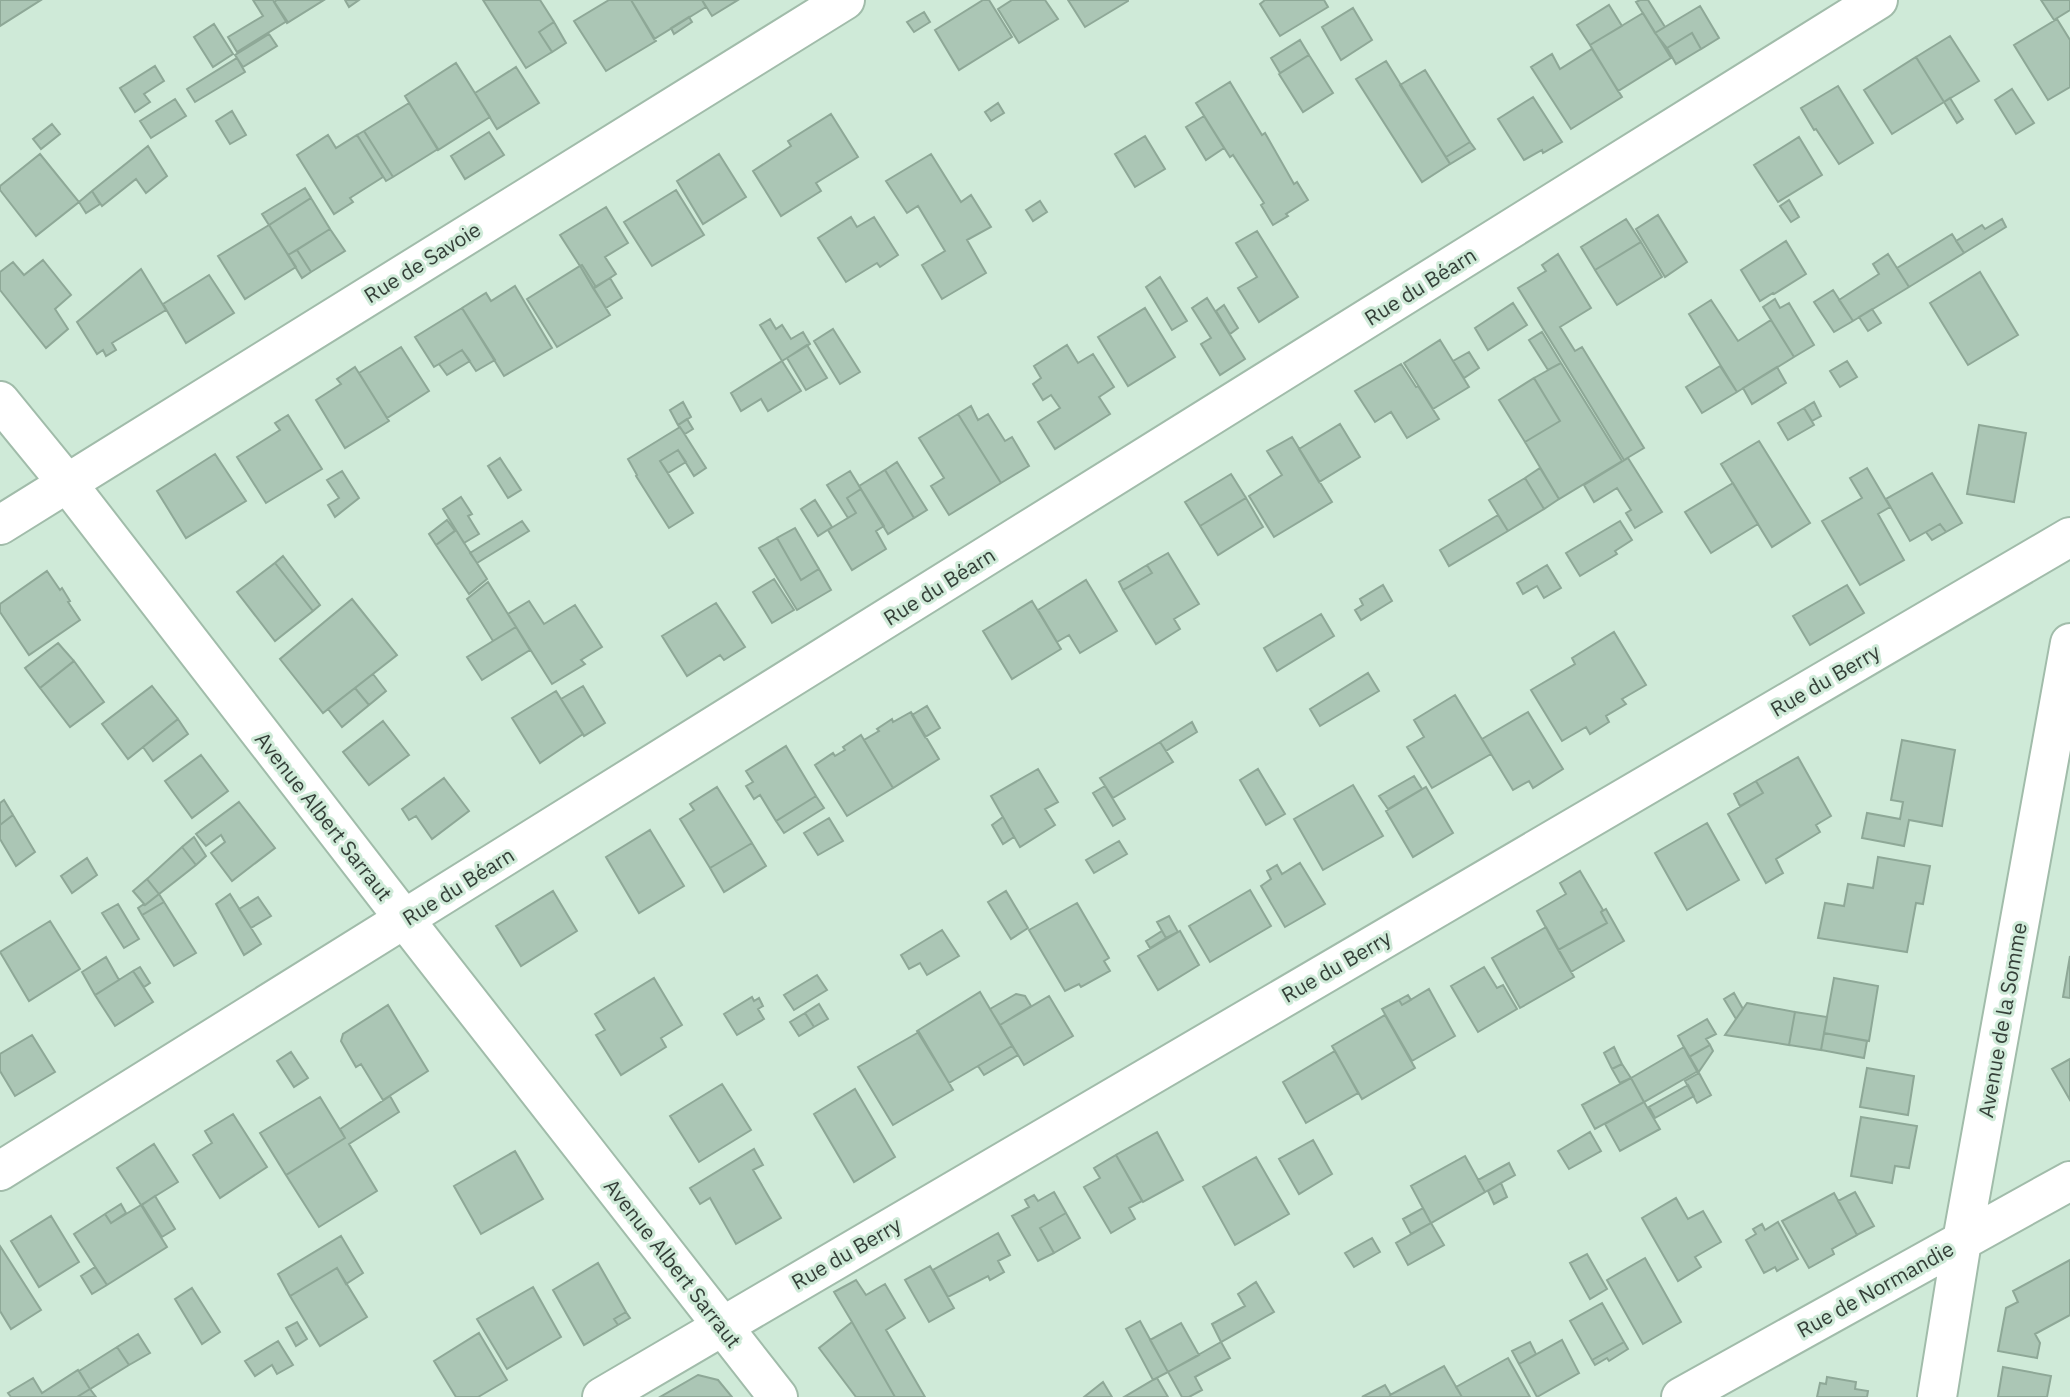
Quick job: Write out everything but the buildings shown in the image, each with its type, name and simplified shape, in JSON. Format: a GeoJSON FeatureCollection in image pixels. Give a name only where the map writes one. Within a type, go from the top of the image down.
{"type":"FeatureCollection","features":[{"type":"Feature","properties":{"kind":"street","name":"Rue de Savoie"},"geometry":{"type":"LineString","coordinates":[[0,525],[845,0]]}},
{"type":"Feature","properties":{"kind":"street","name":"Rue du Béarn"},"geometry":{"type":"LineString","coordinates":[[0,1171],[1878,0]]}},
{"type":"Feature","properties":{"kind":"street","name":"Avenue Albert Sarraut"},"geometry":{"type":"LineString","coordinates":[[0,401],[778,1397]]}},
{"type":"Feature","properties":{"kind":"street","name":"Rue du Berry"},"geometry":{"type":"LineString","coordinates":[[602,1397],[2070,537]]}},
{"type":"Feature","properties":{"kind":"street","name":"Avenue de la Somme"},"geometry":{"type":"LineString","coordinates":[[1937,1397],[1962,1241],[2070,643]]}},
{"type":"Feature","properties":{"kind":"street","name":"Rue de Normandie"},"geometry":{"type":"LineString","coordinates":[[1681,1397],[2070,1181]]}}]}
